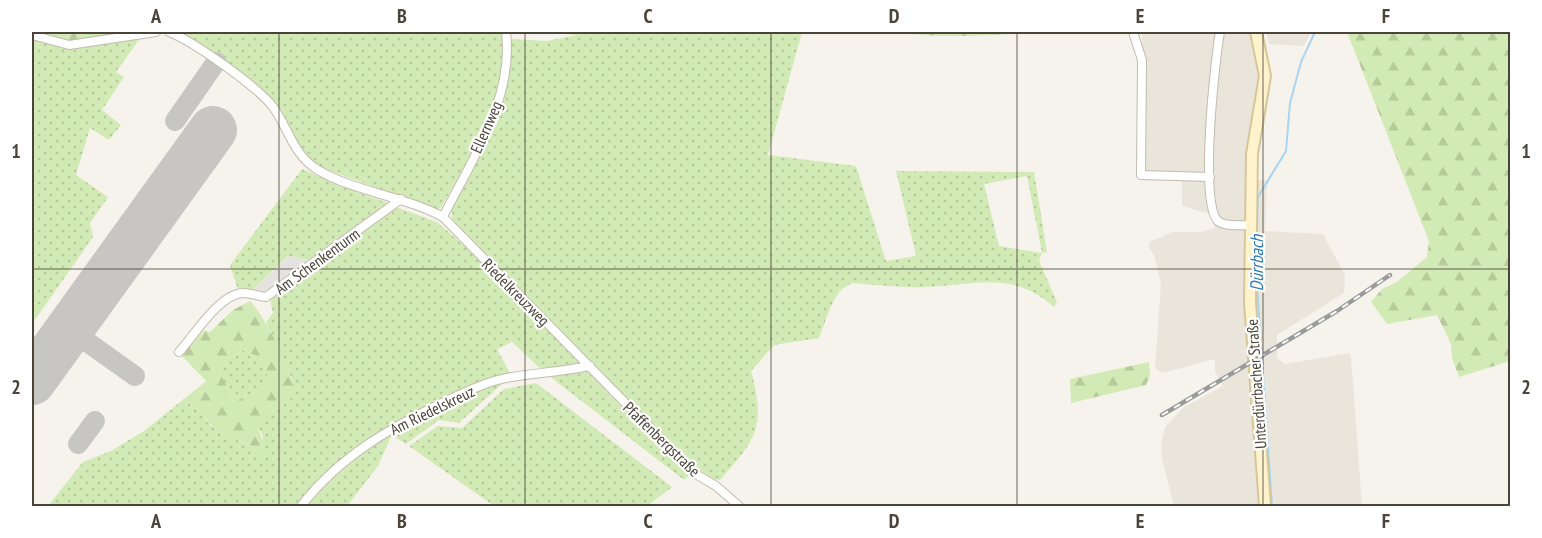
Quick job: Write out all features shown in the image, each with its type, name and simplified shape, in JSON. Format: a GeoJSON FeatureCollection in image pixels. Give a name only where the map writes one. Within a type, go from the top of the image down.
{"type":"FeatureCollection","features":[{"type":"Feature","properties":{"kind":"street"},"geometry":{"type":"LineString","coordinates":[[32,35],[69,45],[156,32]]}},
{"type":"Feature","properties":{"kind":"street"},"geometry":{"type":"LineString","coordinates":[[169,32],[202,51],[271,104],[281,118],[296,150],[317,170],[401,199],[443,217]]}},
{"type":"Feature","properties":{"kind":"street","name":"Ellernweg"},"geometry":{"type":"LineString","coordinates":[[443,217],[497,109],[509,55],[506,32]]}},
{"type":"Feature","properties":{"kind":"street"},"geometry":{"type":"LineString","coordinates":[[1133,32],[1142,60],[1142,175],[1210,177]]}},
{"type":"Feature","properties":{"kind":"street"},"geometry":{"type":"LineString","coordinates":[[1220,32],[1213,80],[1210,177],[1217,220],[1222,224],[1250,225]]}},
{"type":"Feature","properties":{"kind":"street","name":"Unterdürrbacher Straße"},"geometry":{"type":"LineString","coordinates":[[1256,32],[1265,76],[1251,154],[1250,303],[1265,507]]}},
{"type":"Feature","properties":{"kind":"street","name":"Am Schenkenturm"},"geometry":{"type":"LineString","coordinates":[[179,352],[201,329],[203,320],[230,296],[243,293],[266,297],[401,199]]}},
{"type":"Feature","properties":{"kind":"street","name":"Riedelkreuzweg"},"geometry":{"type":"LineString","coordinates":[[443,217],[590,366]]}},
{"type":"Feature","properties":{"kind":"street","name":"Am Riedelskreuz"},"geometry":{"type":"LineString","coordinates":[[301,507],[334,470],[359,449],[424,412],[488,384],[512,377],[590,366]]}},
{"type":"Feature","properties":{"kind":"street","name":"Pfaffenbergstraße"},"geometry":{"type":"LineString","coordinates":[[590,366],[694,473],[716,486],[739,507]]}},
{"type":"Feature","properties":{"kind":"shaded area"},"geometry":{"type":"Polygon","coordinates":[[[1142,32],[1252,32],[1259,83],[1248,149],[1247,182],[1267,180],[1265,231],[1323,234],[1345,275],[1344,293],[1277,335],[1277,358],[1285,364],[1349,353],[1351,356],[1362,506],[1174,506],[1162,459],[1161,445],[1165,427],[1184,407],[1223,386],[1215,372],[1215,359],[1162,373],[1155,368],[1161,284],[1154,255],[1149,248],[1150,242],[1172,232],[1200,232],[1215,228],[1210,214],[1182,206],[1182,176],[1141,175],[1142,32]]]}},
{"type":"Feature","properties":{"kind":"shaded area"},"geometry":{"type":"Polygon","coordinates":[[[1266,32],[1311,32],[1304,46],[1269,44],[1266,32]]]}},
{"type":"Feature","properties":{"kind":"shaded area"},"geometry":{"type":"Polygon","coordinates":[[[289,256],[308,260],[265,294],[252,291],[289,256]]]}},
{"type":"Feature","properties":{"kind":"green space"},"geometry":{"type":"Polygon","coordinates":[[[32,32],[156,32],[78,44],[32,32]]]}},
{"type":"Feature","properties":{"kind":"green space"},"geometry":{"type":"Polygon","coordinates":[[[177,32],[502,32],[503,56],[500,79],[486,123],[442,206],[437,210],[314,165],[295,150],[281,119],[251,87],[175,34],[177,32]]]}},
{"type":"Feature","properties":{"kind":"green space"},"geometry":{"type":"Polygon","coordinates":[[[537,32],[802,32],[768,155],[856,166],[886,261],[916,256],[896,171],[1034,172],[1047,252],[1042,253],[1039,261],[1057,302],[1054,307],[1039,295],[1024,288],[993,282],[918,287],[853,283],[846,286],[835,298],[819,338],[774,345],[751,371],[758,405],[755,431],[743,453],[720,480],[712,479],[687,460],[452,223],[452,207],[484,146],[500,106],[510,63],[511,39],[547,41],[577,35],[537,32]],[[1027,176],[984,184],[999,246],[1042,253],[1027,176]]]}},
{"type":"Feature","properties":{"kind":"green space"},"geometry":{"type":"Polygon","coordinates":[[[892,32],[1044,32],[949,36],[892,32]]]}},
{"type":"Feature","properties":{"kind":"green space"},"geometry":{"type":"Polygon","coordinates":[[[1347,32],[1510,32],[1510,361],[1459,377],[1452,358],[1451,344],[1437,315],[1387,324],[1371,302],[1382,289],[1397,282],[1427,257],[1429,241],[1347,32]]]}},
{"type":"Feature","properties":{"kind":"green space"},"geometry":{"type":"Polygon","coordinates":[[[143,34],[116,72],[124,77],[102,110],[121,125],[109,140],[90,128],[76,175],[108,197],[90,223],[93,237],[32,324],[32,35],[143,34]]]}},
{"type":"Feature","properties":{"kind":"green space"},"geometry":{"type":"Polygon","coordinates":[[[302,169],[345,188],[388,203],[308,260],[288,256],[252,291],[238,290],[230,265],[302,169]]]}},
{"type":"Feature","properties":{"kind":"green space"},"geometry":{"type":"Polygon","coordinates":[[[393,206],[437,222],[469,250],[689,476],[684,480],[544,372],[512,342],[497,349],[512,377],[523,379],[503,383],[459,423],[439,420],[406,444],[396,438],[398,431],[395,427],[378,466],[347,506],[48,506],[83,462],[111,451],[144,431],[184,399],[199,410],[208,423],[219,431],[252,447],[260,454],[263,436],[258,427],[292,379],[266,322],[273,313],[270,300],[393,206]]]}},
{"type":"Feature","properties":{"kind":"green space"},"geometry":{"type":"Polygon","coordinates":[[[250,301],[257,309],[277,345],[296,394],[258,427],[265,449],[261,455],[252,447],[219,431],[199,410],[184,399],[206,381],[180,354],[205,330],[210,332],[233,310],[250,301]],[[244,350],[217,365],[234,402],[258,391],[269,380],[261,358],[244,350]]]}},
{"type":"Feature","properties":{"kind":"green space"},"geometry":{"type":"Polygon","coordinates":[[[244,350],[261,358],[270,380],[258,391],[234,402],[217,365],[244,350]]]}},
{"type":"Feature","properties":{"kind":"green space"},"geometry":{"type":"Polygon","coordinates":[[[1149,362],[1150,376],[1146,385],[1071,403],[1070,379],[1149,362]]]}},
{"type":"Feature","properties":{"kind":"green space"},"geometry":{"type":"Polygon","coordinates":[[[536,383],[672,487],[647,506],[494,506],[409,446],[438,426],[462,428],[504,389],[536,383]]]}},
{"type":"Feature","properties":{"kind":"waterway","name":"Dürrbach"},"geometry":{"type":"LineString","coordinates":[[1256,259],[1258,197],[1286,151],[1290,103],[1301,62],[1315,32]]}},
{"type":"Feature","properties":{"kind":"waterway","name":"Dürrbach"},"geometry":{"type":"LineString","coordinates":[[1256,271],[1272,506]]}},
{"type":"Feature","properties":{"kind":"taxiway"},"geometry":{"type":"LineString","coordinates":[[175,121],[216,62]]}},
{"type":"Feature","properties":{"kind":"taxiway"},"geometry":{"type":"LineString","coordinates":[[184,148],[194,156]]}},
{"type":"Feature","properties":{"kind":"taxiway"},"geometry":{"type":"LineString","coordinates":[[69,329],[135,376]]}},
{"type":"Feature","properties":{"kind":"taxiway"},"geometry":{"type":"LineString","coordinates":[[78,444],[95,421]]}},
{"type":"Feature","properties":{"kind":"runway"},"geometry":{"type":"LineString","coordinates":[[32,381],[213,130]]}},
{"type":"Feature","properties":{"kind":"railway"},"geometry":{"type":"LineString","coordinates":[[1162,415],[1337,311],[1390,275]]}}]}
